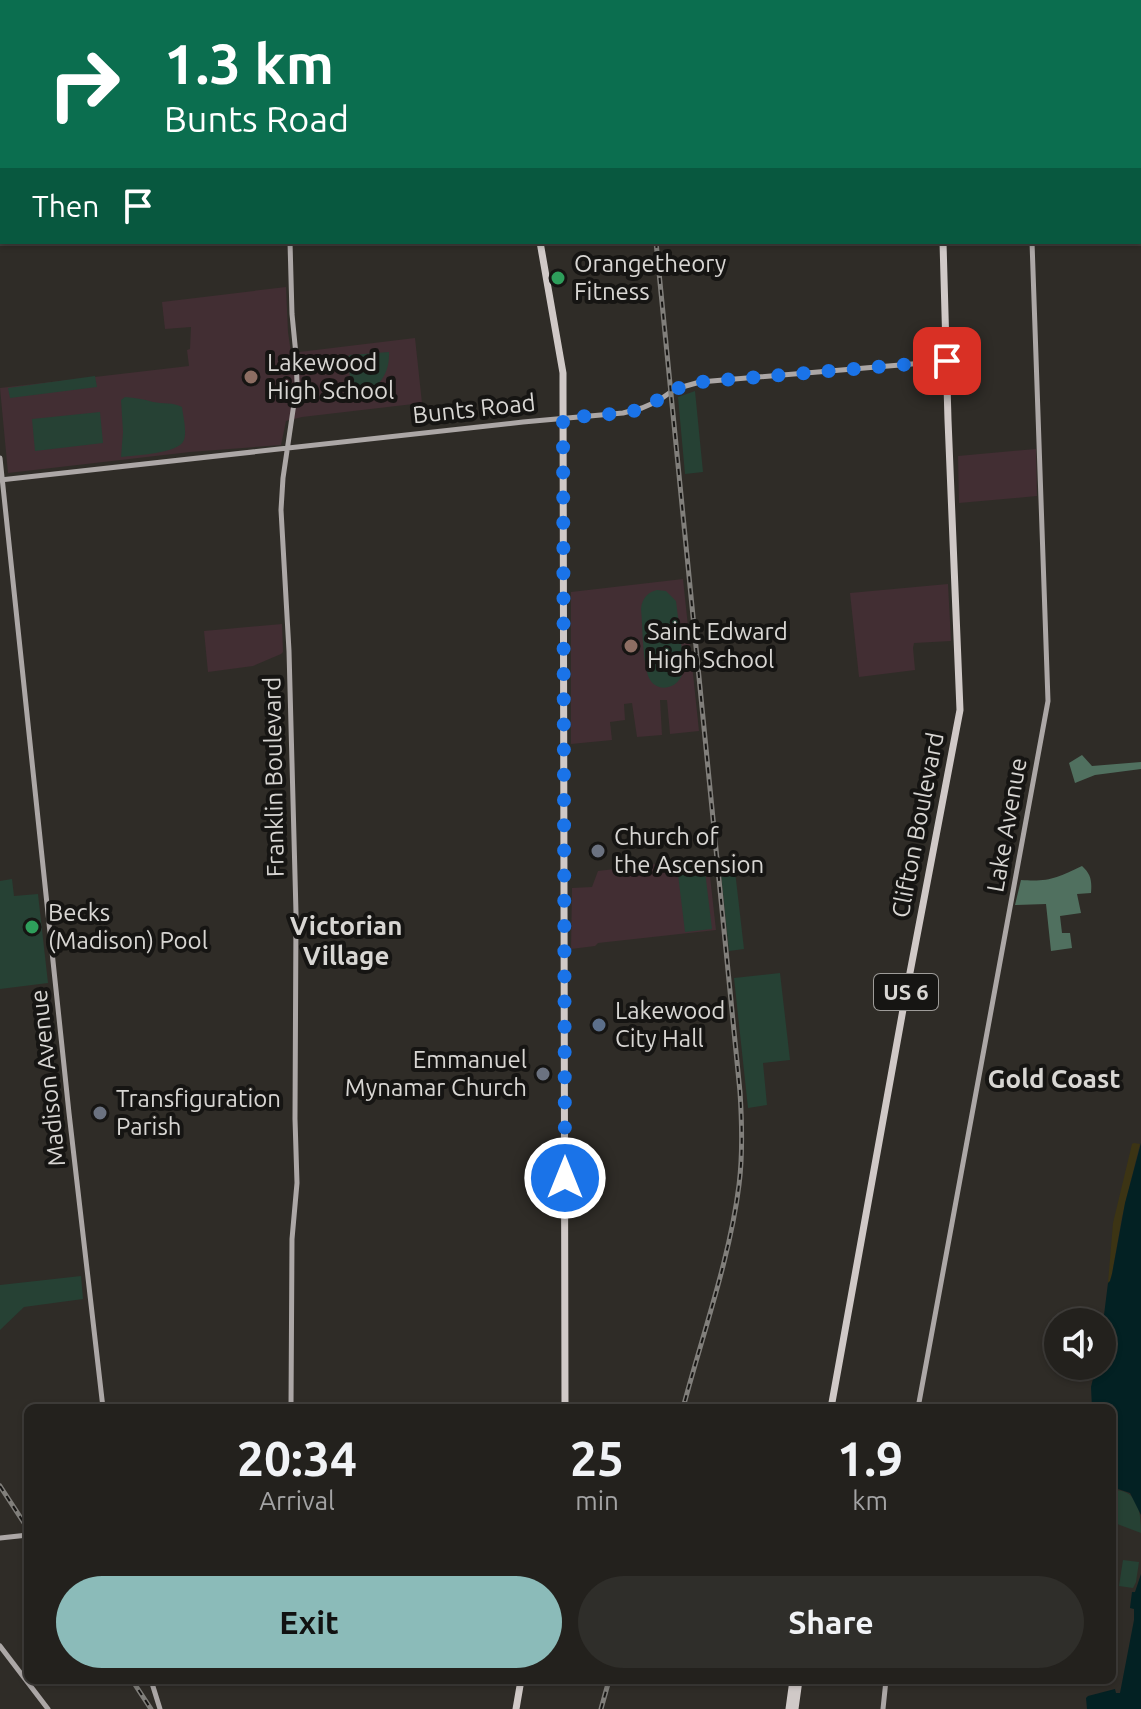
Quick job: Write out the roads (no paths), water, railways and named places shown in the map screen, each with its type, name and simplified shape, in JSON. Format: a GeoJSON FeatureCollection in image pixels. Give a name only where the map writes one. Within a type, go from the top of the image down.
{"type":"FeatureCollection","features":[{"type":"Feature","properties":{"kind":"main road"},"geometry":{"type":"LineString","coordinates":[[540,244],[563,373],[565,1404]]}},
{"type":"Feature","properties":{"kind":"main road","name":"Clifton Boulevard"},"geometry":{"type":"LineString","coordinates":[[832,1404],[960,710],[943,244]]}},
{"type":"Feature","properties":{"kind":"main road"},"geometry":{"type":"LineString","coordinates":[[516,1709],[520,1684]]}},
{"type":"Feature","properties":{"kind":"main road"},"geometry":{"type":"LineString","coordinates":[[792,1709],[795,1684]]}},
{"type":"Feature","properties":{"kind":"street","name":"Franklin Boulevard"},"geometry":{"type":"LineString","coordinates":[[290,244],[297,374],[281,510],[289,651],[296,913],[297,1183],[292,1239],[291,1404]]}},
{"type":"Feature","properties":{"kind":"street","name":"Lake Avenue"},"geometry":{"type":"LineString","coordinates":[[919,1404],[1048,701],[1032,244]]}},
{"type":"Feature","properties":{"kind":"street","name":"Bunts Road"},"geometry":{"type":"LineString","coordinates":[[1,480],[623,413],[650,405],[675,389],[700,382],[947,361]]}},
{"type":"Feature","properties":{"kind":"street","name":"Madison Avenue"},"geometry":{"type":"LineString","coordinates":[[0,458],[103,1404]]}},
{"type":"Feature","properties":{"kind":"street"},"geometry":{"type":"LineString","coordinates":[[0,1538],[24,1535]]}},
{"type":"Feature","properties":{"kind":"street"},"geometry":{"type":"LineString","coordinates":[[0,1646],[24,1678]]}},
{"type":"Feature","properties":{"kind":"street"},"geometry":{"type":"LineString","coordinates":[[29,1684],[48,1709]]}},
{"type":"Feature","properties":{"kind":"street"},"geometry":{"type":"LineString","coordinates":[[152,1684],[160,1709]]}},
{"type":"Feature","properties":{"kind":"street"},"geometry":{"type":"LineString","coordinates":[[883,1709],[886,1684]]}},
{"type":"Feature","properties":{"kind":"water"},"geometry":{"type":"Polygon","coordinates":[[[1141,1143],[1141,1515],[1130,1493],[1116,1488],[1116,1404],[1092,1404],[1093,1380],[1116,1380],[1116,1308],[1105,1308],[1125,1203],[1141,1143]]]}},
{"type":"Feature","properties":{"kind":"water"},"geometry":{"type":"Polygon","coordinates":[[[1141,1574],[1141,1709],[1087,1709],[1088,1696],[1115,1689],[1116,1693],[1120,1693],[1134,1620],[1134,1609],[1130,1608],[1132,1592],[1135,1592],[1141,1574]]]}},
{"type":"Feature","properties":{"kind":"railway"},"geometry":{"type":"LineString","coordinates":[[656,244],[742,1127],[735,1213],[684,1404]]}},
{"type":"Feature","properties":{"kind":"railway"},"geometry":{"type":"LineString","coordinates":[[0,1486],[24,1523]]}},
{"type":"Feature","properties":{"kind":"railway"},"geometry":{"type":"LineString","coordinates":[[135,1684],[151,1709]]}},
{"type":"Feature","properties":{"kind":"railway"},"geometry":{"type":"LineString","coordinates":[[601,1709],[608,1684]]}},
{"type":"Feature","properties":{"kind":"place","name":"Orangetheory Fitness"},"geometry":{"type":"Point","coordinates":[558,278]}},
{"type":"Feature","properties":{"kind":"place","name":"Lakewood High School"},"geometry":{"type":"Point","coordinates":[251,377]}},
{"type":"Feature","properties":{"kind":"place","name":"Saint Edward High School"},"geometry":{"type":"Point","coordinates":[631,646]}},
{"type":"Feature","properties":{"kind":"place","name":"Church of the Ascension"},"geometry":{"type":"Point","coordinates":[598,851]}},
{"type":"Feature","properties":{"kind":"place","name":"Becks (Madison) Pool"},"geometry":{"type":"Point","coordinates":[32,927]}},
{"type":"Feature","properties":{"kind":"place","name":"Lakewood City Hall"},"geometry":{"type":"Point","coordinates":[599,1025]}},
{"type":"Feature","properties":{"kind":"place","name":"Emmanuel Mynamar Church"},"geometry":{"type":"Point","coordinates":[543,1074]}},
{"type":"Feature","properties":{"kind":"place","name":"Transfiguration Parish"},"geometry":{"type":"Point","coordinates":[100,1113]}},
{"type":"Feature","properties":{"kind":"district","name":"Victorian Village"},"geometry":{"type":"Point","coordinates":[346,941]}},
{"type":"Feature","properties":{"kind":"district","name":"Gold Coast"},"geometry":{"type":"Point","coordinates":[1054,1079]}}]}
